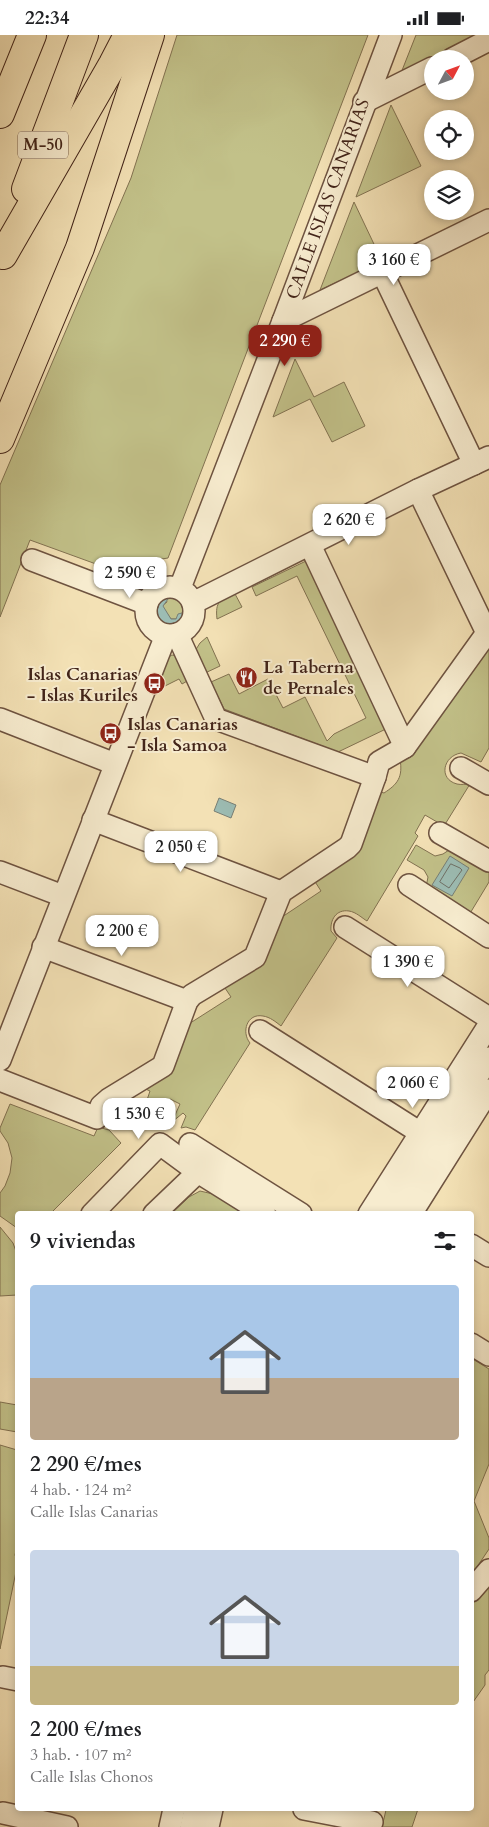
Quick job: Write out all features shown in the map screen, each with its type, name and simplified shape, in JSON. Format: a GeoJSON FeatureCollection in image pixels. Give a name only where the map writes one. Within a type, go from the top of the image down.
{"type":"FeatureCollection","features":[{"type":"Feature","properties":{"kind":"highway","name":"M-50"},"geometry":{"type":"LineString","coordinates":[[0,114],[32,35]]}},
{"type":"Feature","properties":{"kind":"highway","name":"M-50"},"geometry":{"type":"LineString","coordinates":[[2,258],[84,35]]}},
{"type":"Feature","properties":{"kind":"highway"},"geometry":{"type":"LineString","coordinates":[[2,258],[128,35]]}},
{"type":"Feature","properties":{"kind":"highway"},"geometry":{"type":"LineString","coordinates":[[0,439],[80,247],[150,35]]}},
{"type":"Feature","properties":{"kind":"street","name":"CALLE ISLAS CANARIAS"},"geometry":{"type":"LineString","coordinates":[[186,595],[283,321],[390,35]]}},
{"type":"Feature","properties":{"kind":"street"},"geometry":{"type":"LineString","coordinates":[[470,50],[489,40]]}},
{"type":"Feature","properties":{"kind":"street"},"geometry":{"type":"LineString","coordinates":[[364,102],[424,72]]}},
{"type":"Feature","properties":{"kind":"street"},"geometry":{"type":"LineString","coordinates":[[283,321],[489,221]]}},
{"type":"Feature","properties":{"kind":"street"},"geometry":{"type":"LineString","coordinates":[[186,595],[310,545],[418,490],[482,461],[382,272]]}},
{"type":"Feature","properties":{"kind":"street"},"geometry":{"type":"LineString","coordinates":[[0,1080],[97,1117],[101,1106],[109,1099],[163,1066],[187,1001],[192,995],[255,957],[281,892],[347,848],[350,844],[379,762],[405,747],[488,632],[418,490]]}},
{"type":"Feature","properties":{"kind":"street"},"geometry":{"type":"LineString","coordinates":[[310,545],[405,747]]}},
{"type":"Feature","properties":{"kind":"street"},"geometry":{"type":"LineString","coordinates":[[32,561],[147,604]]}},
{"type":"Feature","properties":{"kind":"street"},"geometry":{"type":"LineString","coordinates":[[0,1060],[6,1025],[43,947],[114,764],[171,635],[186,629],[191,623],[194,611],[186,595],[168,587],[154,593],[147,604],[148,618],[152,626],[171,635],[216,719],[375,777]]}},
{"type":"Feature","properties":{"kind":"street"},"geometry":{"type":"LineString","coordinates":[[0,719],[114,764]]}},
{"type":"Feature","properties":{"kind":"street"},"geometry":{"type":"LineString","coordinates":[[461,768],[489,784]]}},
{"type":"Feature","properties":{"kind":"street"},"geometry":{"type":"LineString","coordinates":[[93,820],[281,892]]}},
{"type":"Feature","properties":{"kind":"street"},"geometry":{"type":"LineString","coordinates":[[440,833],[489,861]]}},
{"type":"Feature","properties":{"kind":"street"},"geometry":{"type":"LineString","coordinates":[[0,872],[63,896]]}},
{"type":"Feature","properties":{"kind":"street"},"geometry":{"type":"LineString","coordinates":[[408,885],[489,937]]}},
{"type":"Feature","properties":{"kind":"street"},"geometry":{"type":"LineString","coordinates":[[346,927],[489,1018]]}},
{"type":"Feature","properties":{"kind":"street"},"geometry":{"type":"LineString","coordinates":[[43,947],[187,1001]]}},
{"type":"Feature","properties":{"kind":"street"},"geometry":{"type":"LineString","coordinates":[[371,1211],[419,1132],[489,1025]]}},
{"type":"Feature","properties":{"kind":"street"},"geometry":{"type":"LineString","coordinates":[[260,1031],[419,1132]]}},
{"type":"Feature","properties":{"kind":"street"},"geometry":{"type":"LineString","coordinates":[[456,1077],[486,1062]]}},
{"type":"Feature","properties":{"kind":"street"},"geometry":{"type":"LineString","coordinates":[[391,1211],[486,1062]]}},
{"type":"Feature","properties":{"kind":"street"},"geometry":{"type":"LineString","coordinates":[[417,1211],[450,1153],[488,1094]]}},
{"type":"Feature","properties":{"kind":"street"},"geometry":{"type":"LineString","coordinates":[[448,1123],[450,1153]]}},
{"type":"Feature","properties":{"kind":"street"},"geometry":{"type":"LineString","coordinates":[[95,1211],[160,1144],[204,1168],[295,1211]]}},
{"type":"Feature","properties":{"kind":"street"},"geometry":{"type":"LineString","coordinates":[[190,1144],[204,1168],[261,1211]]}},
{"type":"Feature","properties":{"kind":"street"},"geometry":{"type":"LineString","coordinates":[[157,1211],[204,1168]]}},
{"type":"Feature","properties":{"kind":"street"},"geometry":{"type":"LineString","coordinates":[[474,1247],[489,1256]]}},
{"type":"Feature","properties":{"kind":"street"},"geometry":{"type":"LineString","coordinates":[[474,1346],[489,1355]]}},
{"type":"Feature","properties":{"kind":"street"},"geometry":{"type":"LineString","coordinates":[[474,1588],[489,1570]]}},
{"type":"Feature","properties":{"kind":"street"},"geometry":{"type":"LineString","coordinates":[[170,1827],[174,1811]]}},
{"type":"Feature","properties":{"kind":"street"},"geometry":{"type":"LineString","coordinates":[[191,1827],[194,1811]]}},
{"type":"Feature","properties":{"kind":"street"},"geometry":{"type":"LineString","coordinates":[[208,1827],[212,1811]]}},
{"type":"Feature","properties":{"kind":"street"},"geometry":{"type":"LineString","coordinates":[[314,1811],[372,1822]]}},
{"type":"Feature","properties":{"kind":"street"},"geometry":{"type":"LineString","coordinates":[[3,1813],[66,1827]]}},
{"type":"Feature","properties":{"kind":"shaded area"},"geometry":{"type":"Polygon","coordinates":[[[177,35],[368,35],[168,558],[147,564],[129,576],[30,540],[0,617],[0,485],[131,178],[177,35]]]}},
{"type":"Feature","properties":{"kind":"shaded area"},"geometry":{"type":"Polygon","coordinates":[[[416,35],[486,35],[456,50],[424,50],[424,64],[399,78],[416,35]]]}},
{"type":"Feature","properties":{"kind":"shaded area"},"geometry":{"type":"Polygon","coordinates":[[[391,105],[421,166],[356,197],[391,105]]]}},
{"type":"Feature","properties":{"kind":"shaded area"},"geometry":{"type":"Polygon","coordinates":[[[354,202],[382,261],[320,290],[354,202]]]}},
{"type":"Feature","properties":{"kind":"shaded area"},"geometry":{"type":"Polygon","coordinates":[[[295,359],[314,397],[344,382],[365,426],[332,442],[310,399],[273,417],[295,359]]]}},
{"type":"Feature","properties":{"kind":"shaded area"},"geometry":{"type":"Polygon","coordinates":[[[306,561],[388,728],[338,752],[224,709],[211,682],[229,674],[239,694],[268,679],[283,708],[305,697],[327,741],[334,734],[366,718],[297,576],[256,596],[252,587],[306,561]]]}},
{"type":"Feature","properties":{"kind":"shaded area"},"geometry":{"type":"Polygon","coordinates":[[[234,592],[242,607],[217,619],[218,605],[225,597],[234,592]]]}},
{"type":"Feature","properties":{"kind":"shaded area"},"geometry":{"type":"Polygon","coordinates":[[[166,594],[183,598],[188,604],[189,613],[188,610],[176,619],[171,619],[162,606],[167,602],[165,596],[161,598],[166,594]]]}},
{"type":"Feature","properties":{"kind":"shaded area"},"geometry":{"type":"Polygon","coordinates":[[[207,637],[220,666],[203,674],[195,651],[207,637]]]}},
{"type":"Feature","properties":{"kind":"shaded area"},"geometry":{"type":"Polygon","coordinates":[[[489,642],[489,748],[481,762],[461,753],[450,758],[447,763],[445,773],[451,781],[459,784],[470,784],[444,826],[425,815],[415,833],[418,836],[367,921],[349,911],[341,912],[335,916],[331,931],[337,938],[281,1026],[263,1016],[253,1017],[249,1020],[246,1034],[250,1043],[195,1130],[186,1127],[181,1128],[186,1116],[183,1113],[172,1122],[180,1104],[170,1099],[154,1114],[144,1109],[150,1091],[141,1087],[184,1027],[231,997],[223,985],[279,919],[321,891],[312,877],[347,854],[374,790],[384,793],[396,783],[401,771],[400,759],[489,642]]]}},
{"type":"Feature","properties":{"kind":"shaded area"},"geometry":{"type":"Polygon","coordinates":[[[172,655],[177,656],[189,680],[182,684],[179,679],[159,689],[154,684],[168,657],[172,655]]]}},
{"type":"Feature","properties":{"kind":"shaded area"},"geometry":{"type":"Polygon","coordinates":[[[416,845],[435,856],[449,850],[489,872],[489,882],[469,915],[426,887],[428,877],[424,870],[407,860],[416,845]]]}},
{"type":"Feature","properties":{"kind":"shaded area"},"geometry":{"type":"Polygon","coordinates":[[[10,1104],[94,1136],[98,1127],[109,1130],[121,1143],[53,1211],[15,1211],[15,1227],[0,1216],[0,1193],[10,1173],[12,1158],[8,1143],[0,1128],[10,1104]]]}},
{"type":"Feature","properties":{"kind":"shaded area"},"geometry":{"type":"Polygon","coordinates":[[[200,1191],[213,1194],[239,1211],[174,1211],[189,1197],[200,1191]]]}},
{"type":"Feature","properties":{"kind":"shaded area"},"geometry":{"type":"Polygon","coordinates":[[[0,1227],[13,1243],[15,1248],[15,1295],[0,1296],[0,1227]]]}},
{"type":"Feature","properties":{"kind":"shaded area"},"geometry":{"type":"Polygon","coordinates":[[[474,1360],[489,1369],[489,1464],[474,1501],[474,1360]]]}},
{"type":"Feature","properties":{"kind":"shaded area"},"geometry":{"type":"Polygon","coordinates":[[[0,1402],[15,1405],[15,1432],[0,1429],[0,1402]]]}},
{"type":"Feature","properties":{"kind":"shaded area"},"geometry":{"type":"Polygon","coordinates":[[[0,1445],[15,1449],[15,1576],[0,1649],[0,1445]]]}},
{"type":"Feature","properties":{"kind":"shaded area"},"geometry":{"type":"Polygon","coordinates":[[[474,1501],[489,1538],[489,1549],[474,1572],[474,1501]]]}},
{"type":"Feature","properties":{"kind":"shaded area"},"geometry":{"type":"Polygon","coordinates":[[[489,1582],[489,1670],[485,1675],[485,1685],[474,1701],[474,1598],[489,1582]]]}},
{"type":"Feature","properties":{"kind":"shaded area"},"geometry":{"type":"Polygon","coordinates":[[[386,1811],[417,1811],[412,1827],[382,1827],[386,1811]]]}},
{"type":"Feature","properties":{"kind":"water"},"geometry":{"type":"Polygon","coordinates":[[[164,596],[168,599],[163,606],[171,619],[176,619],[178,614],[182,613],[186,608],[188,610],[185,621],[179,627],[164,627],[155,620],[155,606],[164,596]]]}},
{"type":"Feature","properties":{"kind":"water"},"geometry":{"type":"Polygon","coordinates":[[[219,798],[236,805],[231,818],[214,811],[219,798]]]}},
{"type":"Feature","properties":{"kind":"water"},"geometry":{"type":"Polygon","coordinates":[[[450,856],[469,868],[452,896],[432,885],[450,856]]]}},
{"type":"Feature","properties":{"kind":"place","name":"La Taberna de Pernales"},"geometry":{"type":"Point","coordinates":[247,677]}},
{"type":"Feature","properties":{"kind":"place","name":"Islas Canarias - Islas Kuriles"},"geometry":{"type":"Point","coordinates":[154,684]}},
{"type":"Feature","properties":{"kind":"place","name":"Islas Canarias - Isla Samoa"},"geometry":{"type":"Point","coordinates":[111,734]}}]}
